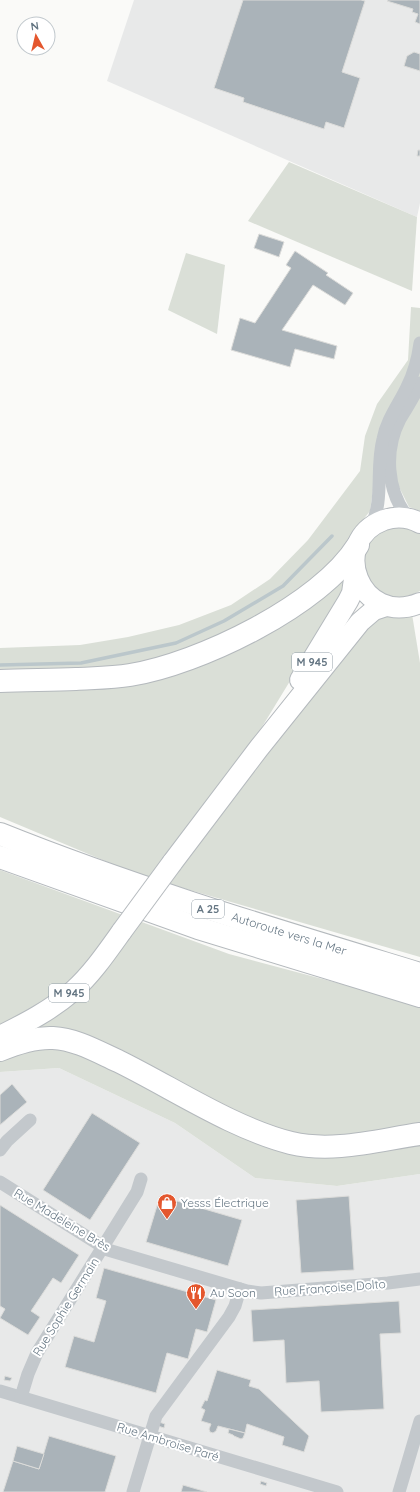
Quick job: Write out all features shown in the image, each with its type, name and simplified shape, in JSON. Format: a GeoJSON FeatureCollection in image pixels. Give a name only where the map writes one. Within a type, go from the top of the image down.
{"type":"FeatureCollection","features":[{"type":"Feature","properties":{"kind":"highway"},"geometry":{"type":"LineString","coordinates":[[0,681],[82,679],[131,675],[174,664],[196,656],[268,622],[294,606],[338,570],[364,537]]}},
{"type":"Feature","properties":{"kind":"highway","name":"Autoroute vers la Mer"},"geometry":{"type":"LineString","coordinates":[[0,834],[128,883],[420,974]]}},
{"type":"Feature","properties":{"kind":"highway","name":"A 25"},"geometry":{"type":"LineString","coordinates":[[0,858],[198,928],[420,996]]}},
{"type":"Feature","properties":{"kind":"highway"},"geometry":{"type":"LineString","coordinates":[[0,1050],[26,1041],[39,1039],[53,1038],[73,1042],[130,1067],[239,1123],[291,1143],[309,1146],[346,1145],[420,1134]]}},
{"type":"Feature","properties":{"kind":"main road"},"geometry":{"type":"LineString","coordinates":[[416,521],[394,518],[375,525],[364,537],[354,558],[355,572],[364,591],[374,600],[386,606],[400,608],[420,603]]}},
{"type":"Feature","properties":{"kind":"main road","name":"M 945"},"geometry":{"type":"LineString","coordinates":[[259,748],[348,602],[352,593],[355,572]]}},
{"type":"Feature","properties":{"kind":"main road","name":"M 945"},"geometry":{"type":"LineString","coordinates":[[0,1036],[40,1015],[74,990],[104,956],[259,748],[360,622],[374,610],[386,606]]}},
{"type":"Feature","properties":{"kind":"street"},"geometry":{"type":"LineString","coordinates":[[364,537],[378,506],[382,439],[389,419],[413,373],[420,343]]}},
{"type":"Feature","properties":{"kind":"street"},"geometry":{"type":"LineString","coordinates":[[416,521],[401,507],[394,493],[390,470],[390,451],[400,420],[420,383]]}},
{"type":"Feature","properties":{"kind":"street"},"geometry":{"type":"LineString","coordinates":[[0,1150],[7,1141],[30,1120]]}},
{"type":"Feature","properties":{"kind":"street","name":"Rue Sophie Germain"},"geometry":{"type":"LineString","coordinates":[[21,1397],[33,1359],[92,1266],[136,1192],[141,1179]]}},
{"type":"Feature","properties":{"kind":"street","name":"Rue Madeleine Brès"},"geometry":{"type":"LineString","coordinates":[[0,1182],[102,1247],[240,1289]]}},
{"type":"Feature","properties":{"kind":"street","name":"Rue Françoise Dolto"},"geometry":{"type":"LineString","coordinates":[[240,1289],[261,1293],[388,1284],[420,1279]]}},
{"type":"Feature","properties":{"kind":"street"},"geometry":{"type":"LineString","coordinates":[[133,1492],[149,1436],[159,1410],[232,1312],[240,1289]]}},
{"type":"Feature","properties":{"kind":"street","name":"Rue Ambroise Paré"},"geometry":{"type":"LineString","coordinates":[[0,1391],[337,1492]]}},
{"type":"Feature","properties":{"kind":"street"},"geometry":{"type":"LineString","coordinates":[[399,1492],[420,1421]]}},
{"type":"Feature","properties":{"kind":"shaded area"},"geometry":{"type":"Polygon","coordinates":[[[134,0],[420,0],[420,203],[417,217],[107,81],[134,0]]]}},
{"type":"Feature","properties":{"kind":"shaded area"},"geometry":{"type":"Polygon","coordinates":[[[289,162],[417,217],[412,291],[248,221],[289,162]]]}},
{"type":"Feature","properties":{"kind":"shaded area"},"geometry":{"type":"Polygon","coordinates":[[[186,253],[225,265],[217,334],[168,310],[186,253]]]}},
{"type":"Feature","properties":{"kind":"shaded area"},"geometry":{"type":"Polygon","coordinates":[[[411,307],[420,308],[420,511],[409,507],[398,485],[374,483],[370,511],[347,540],[343,558],[343,589],[323,627],[246,753],[148,879],[0,817],[0,648],[80,645],[128,637],[179,625],[231,605],[270,579],[308,540],[360,471],[365,436],[377,404],[408,360],[411,307]]]}},
{"type":"Feature","properties":{"kind":"shaded area"},"geometry":{"type":"Polygon","coordinates":[[[388,527],[412,528],[420,532],[420,591],[400,598],[385,595],[373,587],[362,565],[368,542],[388,527]]]}},
{"type":"Feature","properties":{"kind":"shaded area"},"geometry":{"type":"Polygon","coordinates":[[[412,614],[420,663],[420,957],[169,884],[311,697],[376,616],[412,614]]]}},
{"type":"Feature","properties":{"kind":"shaded area"},"geometry":{"type":"Polygon","coordinates":[[[0,870],[229,954],[379,994],[420,1007],[420,1174],[337,1186],[255,1178],[175,1123],[59,1068],[0,1072],[0,870]]]}},
{"type":"Feature","properties":{"kind":"shaded area"},"geometry":{"type":"Polygon","coordinates":[[[59,1068],[175,1123],[255,1178],[337,1186],[420,1174],[420,1492],[0,1492],[0,1072],[59,1068]]]}},
{"type":"Feature","properties":{"kind":"building"},"geometry":{"type":"Polygon","coordinates":[[[243,0],[365,1],[342,72],[360,78],[344,128],[326,122],[324,129],[243,102],[244,98],[214,88],[243,0]]]}},
{"type":"Feature","properties":{"kind":"building"},"geometry":{"type":"Polygon","coordinates":[[[420,0],[420,24],[415,22],[418,14],[412,12],[413,9],[387,1],[420,0]]]}},
{"type":"Feature","properties":{"kind":"building"},"geometry":{"type":"Polygon","coordinates":[[[414,52],[420,54],[420,71],[404,66],[407,56],[414,52]]]}},
{"type":"Feature","properties":{"kind":"building"},"geometry":{"type":"Polygon","coordinates":[[[418,150],[420,150],[420,156],[417,156],[418,150]]]}},
{"type":"Feature","properties":{"kind":"building"},"geometry":{"type":"Polygon","coordinates":[[[259,234],[284,242],[279,257],[254,248],[259,234]]]}},
{"type":"Feature","properties":{"kind":"building"},"geometry":{"type":"Polygon","coordinates":[[[295,251],[328,273],[326,275],[353,293],[345,305],[313,285],[282,330],[337,346],[334,359],[295,349],[290,367],[231,350],[240,318],[255,323],[291,268],[286,265],[295,251]]]}},
{"type":"Feature","properties":{"kind":"building"},"geometry":{"type":"Polygon","coordinates":[[[12,1084],[27,1102],[0,1125],[0,1095],[12,1084]]]}},
{"type":"Feature","properties":{"kind":"building"},"geometry":{"type":"Polygon","coordinates":[[[92,1113],[140,1143],[90,1220],[43,1190],[92,1113]]]}},
{"type":"Feature","properties":{"kind":"building"},"geometry":{"type":"Polygon","coordinates":[[[160,1196],[242,1220],[228,1266],[146,1242],[160,1196]]]}},
{"type":"Feature","properties":{"kind":"building"},"geometry":{"type":"Polygon","coordinates":[[[349,1196],[354,1270],[301,1273],[296,1200],[349,1196]]]}},
{"type":"Feature","properties":{"kind":"building"},"geometry":{"type":"Polygon","coordinates":[[[0,1205],[79,1255],[61,1283],[53,1278],[31,1311],[40,1317],[28,1335],[0,1318],[5,1309],[0,1306],[0,1205]]]}},
{"type":"Feature","properties":{"kind":"building"},"geometry":{"type":"Polygon","coordinates":[[[104,1268],[216,1300],[207,1332],[196,1329],[188,1359],[167,1353],[156,1393],[65,1367],[74,1336],[94,1342],[106,1301],[96,1298],[104,1268]]]}},
{"type":"Feature","properties":{"kind":"building"},"geometry":{"type":"Polygon","coordinates":[[[399,1301],[401,1333],[380,1334],[384,1409],[321,1412],[319,1381],[286,1383],[284,1340],[253,1342],[251,1310],[399,1301]]]}},
{"type":"Feature","properties":{"kind":"building"},"geometry":{"type":"Polygon","coordinates":[[[217,1370],[251,1380],[249,1386],[259,1389],[309,1436],[304,1452],[282,1445],[284,1437],[247,1424],[245,1433],[218,1426],[216,1431],[213,1433],[210,1432],[209,1429],[211,1424],[201,1421],[205,1410],[201,1408],[205,1400],[207,1401],[217,1370]]]}},
{"type":"Feature","properties":{"kind":"building"},"geometry":{"type":"Polygon","coordinates":[[[5,1376],[12,1378],[10,1381],[4,1380],[5,1376]]]}},
{"type":"Feature","properties":{"kind":"building"},"geometry":{"type":"Polygon","coordinates":[[[159,1422],[165,1424],[164,1428],[158,1426],[159,1422]]]}},
{"type":"Feature","properties":{"kind":"building"},"geometry":{"type":"Polygon","coordinates":[[[229,1429],[245,1433],[243,1438],[241,1439],[228,1433],[229,1429]]]}},
{"type":"Feature","properties":{"kind":"building"},"geometry":{"type":"Polygon","coordinates":[[[49,1436],[116,1456],[105,1492],[3,1492],[13,1461],[39,1469],[49,1436]]]}},
{"type":"Feature","properties":{"kind":"building"},"geometry":{"type":"Polygon","coordinates":[[[17,1446],[44,1454],[39,1469],[13,1461],[17,1446]]]}},
{"type":"Feature","properties":{"kind":"building"},"geometry":{"type":"Polygon","coordinates":[[[261,1481],[267,1483],[266,1486],[260,1484],[261,1481]]]}},
{"type":"Feature","properties":{"kind":"building"},"geometry":{"type":"Polygon","coordinates":[[[183,1485],[207,1492],[181,1492],[183,1485]]]}},
{"type":"Feature","properties":{"kind":"waterway"},"geometry":{"type":"LineString","coordinates":[[0,665],[81,663],[176,643],[224,621],[283,586],[332,536]]}},
{"type":"Feature","properties":{"kind":"place","name":"Yesss Électrique"},"geometry":{"type":"Point","coordinates":[167,1220]}},
{"type":"Feature","properties":{"kind":"place","name":"Au Soon"},"geometry":{"type":"Point","coordinates":[196,1310]}}]}
